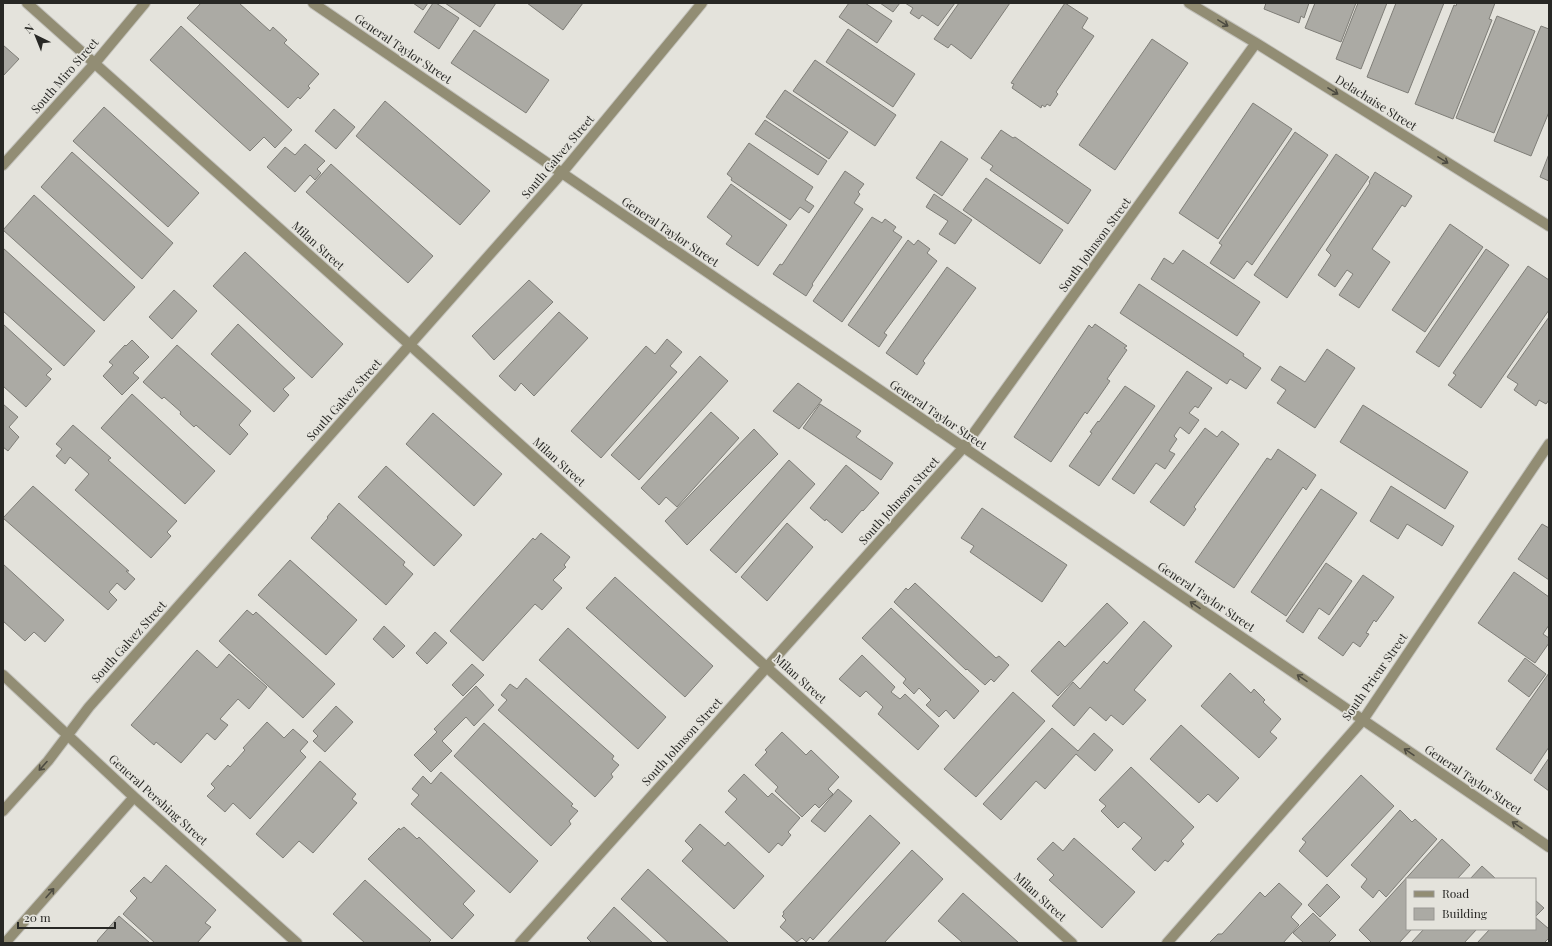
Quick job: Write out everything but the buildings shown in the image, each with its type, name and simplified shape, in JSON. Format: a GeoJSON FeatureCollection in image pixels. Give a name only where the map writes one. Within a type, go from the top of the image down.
{"type":"FeatureCollection","features":[{"type":"Feature","properties":{"kind":"street","name":"Milan Street"},"geometry":{"type":"LineString","coordinates":[[27,3],[410,345],[1072,943]]}},
{"type":"Feature","properties":{"kind":"street","name":"South Miro Street"},"geometry":{"type":"LineString","coordinates":[[3,165],[95,63],[145,3]]}},
{"type":"Feature","properties":{"kind":"street","name":"General Taylor Street"},"geometry":{"type":"LineString","coordinates":[[313,3],[561,174],[1549,847]]}},
{"type":"Feature","properties":{"kind":"street","name":"South Galvez Street"},"geometry":{"type":"LineString","coordinates":[[3,811],[48,761],[89,707],[561,174],[702,3]]}},
{"type":"Feature","properties":{"kind":"street","name":"Delachaise Street"},"geometry":{"type":"LineString","coordinates":[[1189,3],[1256,43],[1549,226]]}},
{"type":"Feature","properties":{"kind":"street","name":"South Johnson Street"},"geometry":{"type":"LineString","coordinates":[[520,943],[964,448],[1256,43]]}},
{"type":"Feature","properties":{"kind":"street","name":"South Prieur Street"},"geometry":{"type":"LineString","coordinates":[[1167,943],[1363,720],[1549,444]]}},
{"type":"Feature","properties":{"kind":"street","name":"General Pershing Street"},"geometry":{"type":"LineString","coordinates":[[3,676],[134,797],[297,943]]}},
{"type":"Feature","properties":{"kind":"street"},"geometry":{"type":"LineString","coordinates":[[5,943],[134,797]]}}]}
